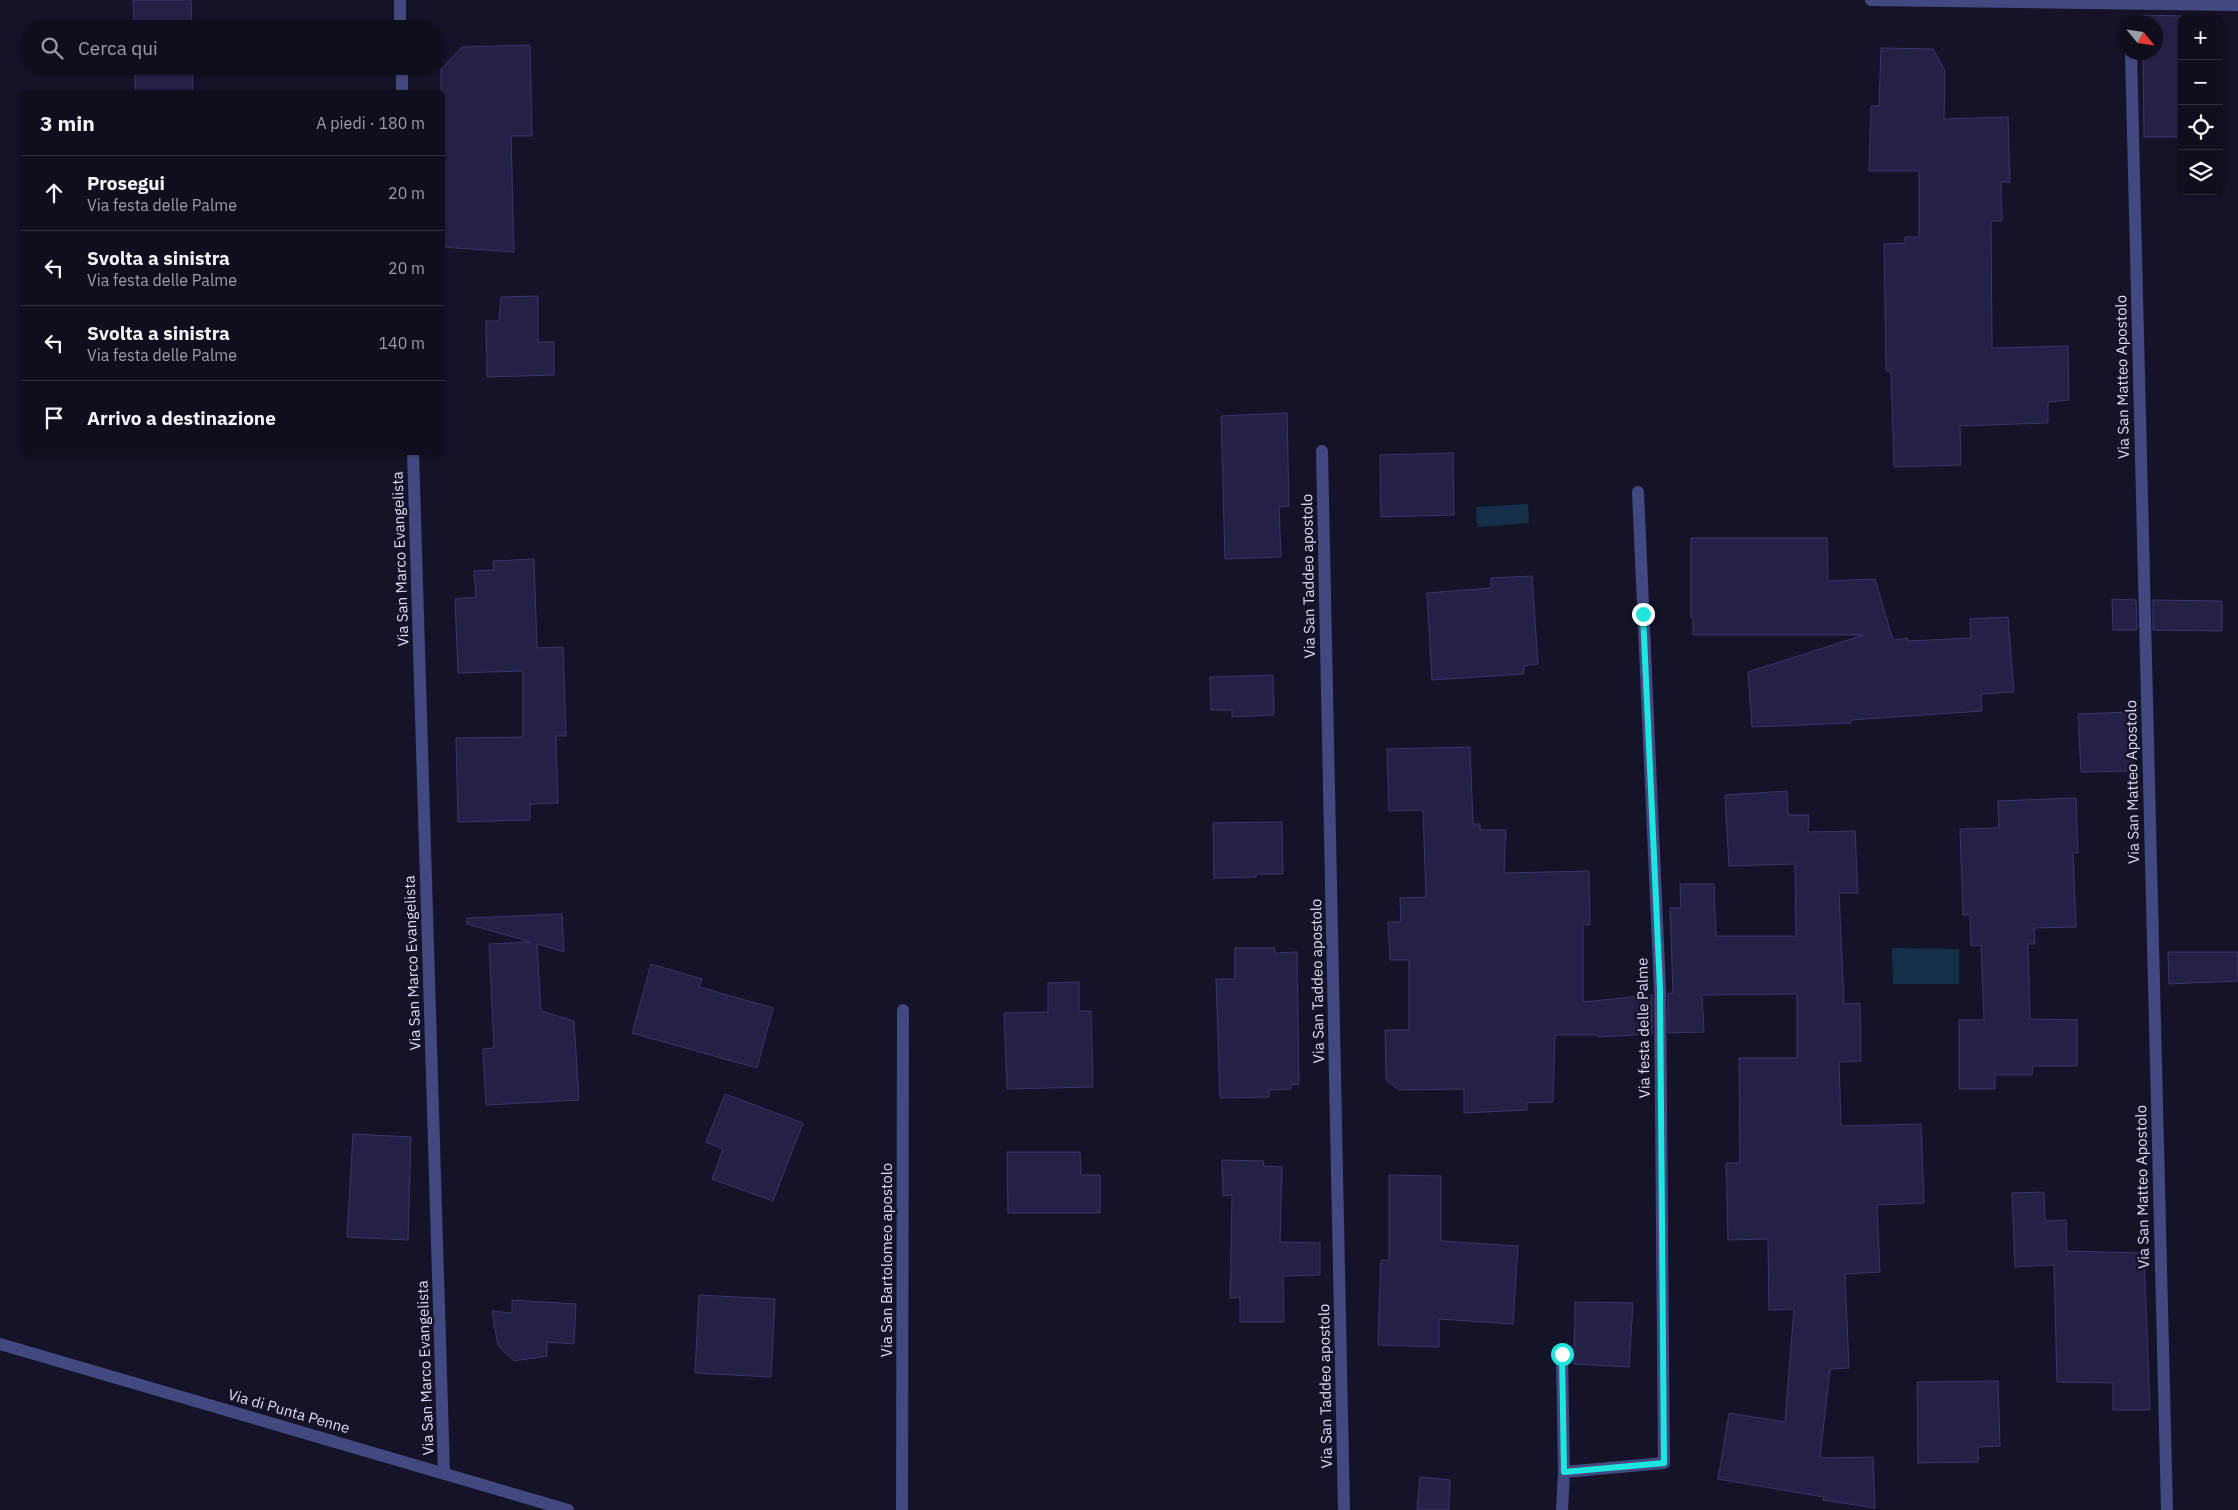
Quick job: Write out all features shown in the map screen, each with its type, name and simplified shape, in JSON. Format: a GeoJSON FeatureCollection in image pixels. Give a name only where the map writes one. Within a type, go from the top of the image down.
{"type":"FeatureCollection","features":[{"type":"Feature","properties":{"kind":"street"},"geometry":{"type":"LineString","coordinates":[[400,0],[400,20]]}},
{"type":"Feature","properties":{"kind":"street"},"geometry":{"type":"LineString","coordinates":[[1871,0],[2238,5]]}},
{"type":"Feature","properties":{"kind":"street","name":"Via San Matteo Apostolo"},"geometry":{"type":"LineString","coordinates":[[2130,60],[2167,1510]]}},
{"type":"Feature","properties":{"kind":"street"},"geometry":{"type":"LineString","coordinates":[[402,75],[402,90]]}},
{"type":"Feature","properties":{"kind":"street","name":"Via San Taddeo apostolo"},"geometry":{"type":"LineString","coordinates":[[1322,451],[1344,1510]]}},
{"type":"Feature","properties":{"kind":"street","name":"Via San Marco Evangelista"},"geometry":{"type":"LineString","coordinates":[[413,455],[444,1474]]}},
{"type":"Feature","properties":{"kind":"street","name":"Via festa delle Palme"},"geometry":{"type":"LineString","coordinates":[[1564,1472],[1664,1463],[1660,989],[1638,492]]}},
{"type":"Feature","properties":{"kind":"street","name":"Via San Bartolomeo apostolo"},"geometry":{"type":"LineString","coordinates":[[902,1510],[903,1010]]}},
{"type":"Feature","properties":{"kind":"street","name":"Via di Punta Penne"},"geometry":{"type":"LineString","coordinates":[[0,1344],[568,1510]]}},
{"type":"Feature","properties":{"kind":"street"},"geometry":{"type":"LineString","coordinates":[[1562,1354],[1564,1472],[1562,1510]]}},
{"type":"Feature","properties":{"kind":"water"},"geometry":{"type":"Polygon","coordinates":[[[1528,504],[1529,523],[1477,527],[1476,507],[1528,504]]]}},
{"type":"Feature","properties":{"kind":"water"},"geometry":{"type":"Polygon","coordinates":[[[1892,948],[1959,949],[1959,984],[1893,984],[1892,948]]]}},
{"type":"Feature","properties":{"kind":"building"},"geometry":{"type":"Polygon","coordinates":[[[133,0],[191,0],[192,20],[134,20],[133,0]]]}},
{"type":"Feature","properties":{"kind":"building"},"geometry":{"type":"Polygon","coordinates":[[[2163,16],[2178,16],[2178,137],[2144,137],[2143,60],[2163,60],[2163,16]]]}},
{"type":"Feature","properties":{"kind":"building"},"geometry":{"type":"Polygon","coordinates":[[[530,45],[532,136],[511,136],[514,252],[445,247],[445,90],[441,90],[441,75],[445,75],[445,65],[462,47],[530,45]]]}},
{"type":"Feature","properties":{"kind":"building"},"geometry":{"type":"Polygon","coordinates":[[[1881,48],[1933,49],[1945,71],[1944,119],[2008,117],[2010,182],[2001,182],[2002,221],[1991,221],[1992,348],[2068,346],[2069,400],[2048,402],[2048,423],[1960,426],[1961,465],[1894,467],[1891,371],[1886,371],[1884,244],[1905,243],[1905,237],[1919,237],[1919,171],[1869,171],[1871,106],[1879,106],[1881,48]]]}},
{"type":"Feature","properties":{"kind":"building"},"geometry":{"type":"Polygon","coordinates":[[[135,75],[192,75],[193,90],[135,90],[135,75]]]}},
{"type":"Feature","properties":{"kind":"building"},"geometry":{"type":"Polygon","coordinates":[[[538,296],[538,342],[554,342],[554,375],[487,377],[486,321],[499,321],[501,297],[538,296]]]}},
{"type":"Feature","properties":{"kind":"building"},"geometry":{"type":"Polygon","coordinates":[[[1287,413],[1289,506],[1279,507],[1281,557],[1225,559],[1221,416],[1287,413]]]}},
{"type":"Feature","properties":{"kind":"building"},"geometry":{"type":"Polygon","coordinates":[[[1453,453],[1454,515],[1381,517],[1380,455],[1453,453]]]}},
{"type":"Feature","properties":{"kind":"building"},"geometry":{"type":"Polygon","coordinates":[[[1691,538],[1827,538],[1828,581],[1875,579],[1893,640],[1908,638],[1908,641],[1971,638],[1970,619],[2008,617],[2014,692],[1981,694],[1982,711],[1851,720],[1851,723],[1752,727],[1748,672],[1864,635],[1693,635],[1693,618],[1691,618],[1691,538]]]}},
{"type":"Feature","properties":{"kind":"building"},"geometry":{"type":"Polygon","coordinates":[[[534,559],[537,648],[563,647],[566,736],[556,736],[558,803],[530,804],[530,820],[458,822],[456,738],[523,737],[523,671],[458,673],[455,599],[476,597],[474,571],[494,570],[493,561],[534,559]]]}},
{"type":"Feature","properties":{"kind":"building"},"geometry":{"type":"Polygon","coordinates":[[[1532,576],[1538,664],[1524,666],[1524,674],[1432,680],[1427,593],[1491,588],[1491,578],[1532,576]]]}},
{"type":"Feature","properties":{"kind":"building"},"geometry":{"type":"Polygon","coordinates":[[[2112,599],[2136,600],[2137,630],[2113,630],[2112,599]]]}},
{"type":"Feature","properties":{"kind":"building"},"geometry":{"type":"Polygon","coordinates":[[[2153,600],[2222,601],[2222,631],[2153,630],[2153,600]]]}},
{"type":"Feature","properties":{"kind":"building"},"geometry":{"type":"Polygon","coordinates":[[[1273,675],[1274,715],[1232,717],[1232,710],[1211,710],[1210,677],[1273,675]]]}},
{"type":"Feature","properties":{"kind":"building"},"geometry":{"type":"Polygon","coordinates":[[[2129,712],[2133,771],[2081,772],[2078,714],[2129,712]]]}},
{"type":"Feature","properties":{"kind":"building"},"geometry":{"type":"Polygon","coordinates":[[[1470,747],[1473,824],[1480,824],[1480,830],[1506,830],[1504,873],[1589,871],[1590,925],[1583,925],[1583,1002],[1652,995],[1652,1034],[1598,1037],[1597,1035],[1555,1035],[1553,1102],[1527,1103],[1527,1110],[1464,1113],[1464,1089],[1399,1090],[1386,1080],[1385,1030],[1409,1030],[1409,960],[1390,960],[1388,922],[1401,922],[1400,898],[1426,897],[1423,810],[1389,811],[1387,749],[1470,747]]]}},
{"type":"Feature","properties":{"kind":"building"},"geometry":{"type":"Polygon","coordinates":[[[1787,791],[1788,815],[1809,815],[1808,832],[1855,831],[1858,893],[1839,893],[1844,1004],[1860,1003],[1861,1061],[1839,1062],[1841,1126],[1921,1124],[1924,1203],[1877,1205],[1880,1272],[1845,1274],[1849,1368],[1830,1369],[1820,1458],[1873,1457],[1875,1508],[1823,1500],[1824,1497],[1718,1479],[1729,1413],[1785,1422],[1794,1309],[1769,1310],[1768,1239],[1728,1240],[1726,1163],[1740,1163],[1739,1058],[1797,1058],[1797,994],[1702,995],[1704,1032],[1668,1033],[1668,994],[1673,993],[1670,908],[1681,908],[1680,884],[1714,884],[1716,936],[1796,936],[1795,864],[1729,866],[1725,795],[1787,791]]]}},
{"type":"Feature","properties":{"kind":"building"},"geometry":{"type":"Polygon","coordinates":[[[2076,798],[2078,853],[2073,853],[2076,927],[2034,928],[2035,944],[2028,944],[2030,1019],[2077,1020],[2077,1066],[2033,1066],[2032,1075],[1995,1075],[1995,1089],[1959,1089],[1959,1020],[1984,1020],[1981,945],[1971,946],[1970,915],[1963,915],[1960,829],[1999,828],[1998,801],[2076,798]]]}},
{"type":"Feature","properties":{"kind":"building"},"geometry":{"type":"Polygon","coordinates":[[[1282,822],[1283,874],[1256,874],[1256,877],[1214,878],[1213,823],[1282,822]]]}},
{"type":"Feature","properties":{"kind":"building"},"geometry":{"type":"Polygon","coordinates":[[[562,914],[564,952],[537,944],[541,1011],[574,1021],[579,1100],[486,1105],[483,1049],[494,1048],[489,944],[531,942],[467,924],[467,918],[562,914]]]}},
{"type":"Feature","properties":{"kind":"building"},"geometry":{"type":"Polygon","coordinates":[[[1235,948],[1275,948],[1275,953],[1297,952],[1299,1084],[1291,1085],[1291,1089],[1269,1090],[1269,1097],[1220,1098],[1216,979],[1235,979],[1235,948]]]}},
{"type":"Feature","properties":{"kind":"building"},"geometry":{"type":"Polygon","coordinates":[[[2168,952],[2238,952],[2238,981],[2169,984],[2168,952]]]}},
{"type":"Feature","properties":{"kind":"building"},"geometry":{"type":"Polygon","coordinates":[[[651,964],[702,979],[699,987],[773,1008],[757,1068],[632,1033],[651,964]]]}},
{"type":"Feature","properties":{"kind":"building"},"geometry":{"type":"Polygon","coordinates":[[[1079,982],[1079,1011],[1091,1011],[1093,1087],[1007,1089],[1004,1013],[1048,1012],[1048,983],[1079,982]]]}},
{"type":"Feature","properties":{"kind":"building"},"geometry":{"type":"Polygon","coordinates":[[[725,1094],[803,1123],[773,1201],[712,1179],[723,1149],[706,1142],[725,1094]]]}},
{"type":"Feature","properties":{"kind":"building"},"geometry":{"type":"Polygon","coordinates":[[[353,1134],[411,1137],[408,1240],[347,1237],[353,1134]]]}},
{"type":"Feature","properties":{"kind":"building"},"geometry":{"type":"Polygon","coordinates":[[[1007,1152],[1080,1152],[1081,1175],[1100,1175],[1100,1213],[1008,1213],[1007,1152]]]}},
{"type":"Feature","properties":{"kind":"building"},"geometry":{"type":"Polygon","coordinates":[[[1222,1160],[1264,1161],[1263,1166],[1282,1167],[1280,1242],[1320,1243],[1320,1275],[1283,1276],[1284,1322],[1240,1322],[1240,1297],[1230,1298],[1232,1195],[1223,1196],[1222,1160]]]}},
{"type":"Feature","properties":{"kind":"building"},"geometry":{"type":"Polygon","coordinates":[[[1389,1175],[1441,1176],[1441,1241],[1518,1246],[1513,1324],[1439,1319],[1439,1347],[1378,1345],[1381,1260],[1389,1261],[1389,1175]]]}},
{"type":"Feature","properties":{"kind":"building"},"geometry":{"type":"Polygon","coordinates":[[[2044,1192],[2045,1221],[2066,1220],[2067,1251],[2144,1253],[2150,1410],[2113,1410],[2113,1383],[2057,1382],[2054,1265],[2015,1267],[2012,1193],[2044,1192]]]}},
{"type":"Feature","properties":{"kind":"building"},"geometry":{"type":"Polygon","coordinates":[[[699,1295],[775,1299],[771,1377],[695,1373],[699,1295]]]}},
{"type":"Feature","properties":{"kind":"building"},"geometry":{"type":"Polygon","coordinates":[[[512,1300],[576,1304],[574,1344],[547,1342],[547,1356],[514,1361],[498,1346],[492,1311],[512,1313],[512,1300]]]}},
{"type":"Feature","properties":{"kind":"building"},"geometry":{"type":"Polygon","coordinates":[[[1575,1302],[1633,1303],[1629,1367],[1574,1364],[1575,1302]]]}},
{"type":"Feature","properties":{"kind":"building"},"geometry":{"type":"Polygon","coordinates":[[[1998,1381],[2000,1446],[1978,1447],[1978,1462],[1918,1463],[1917,1382],[1998,1381]]]}},
{"type":"Feature","properties":{"kind":"building"},"geometry":{"type":"Polygon","coordinates":[[[1420,1477],[1450,1480],[1449,1510],[1417,1510],[1420,1477]]]}},
{"type":"Feature","properties":{"kind":"route"},"geometry":{"type":"LineString","coordinates":[[1562,1354],[1564,1472],[1664,1463],[1660,989],[1643,614]]}}]}
